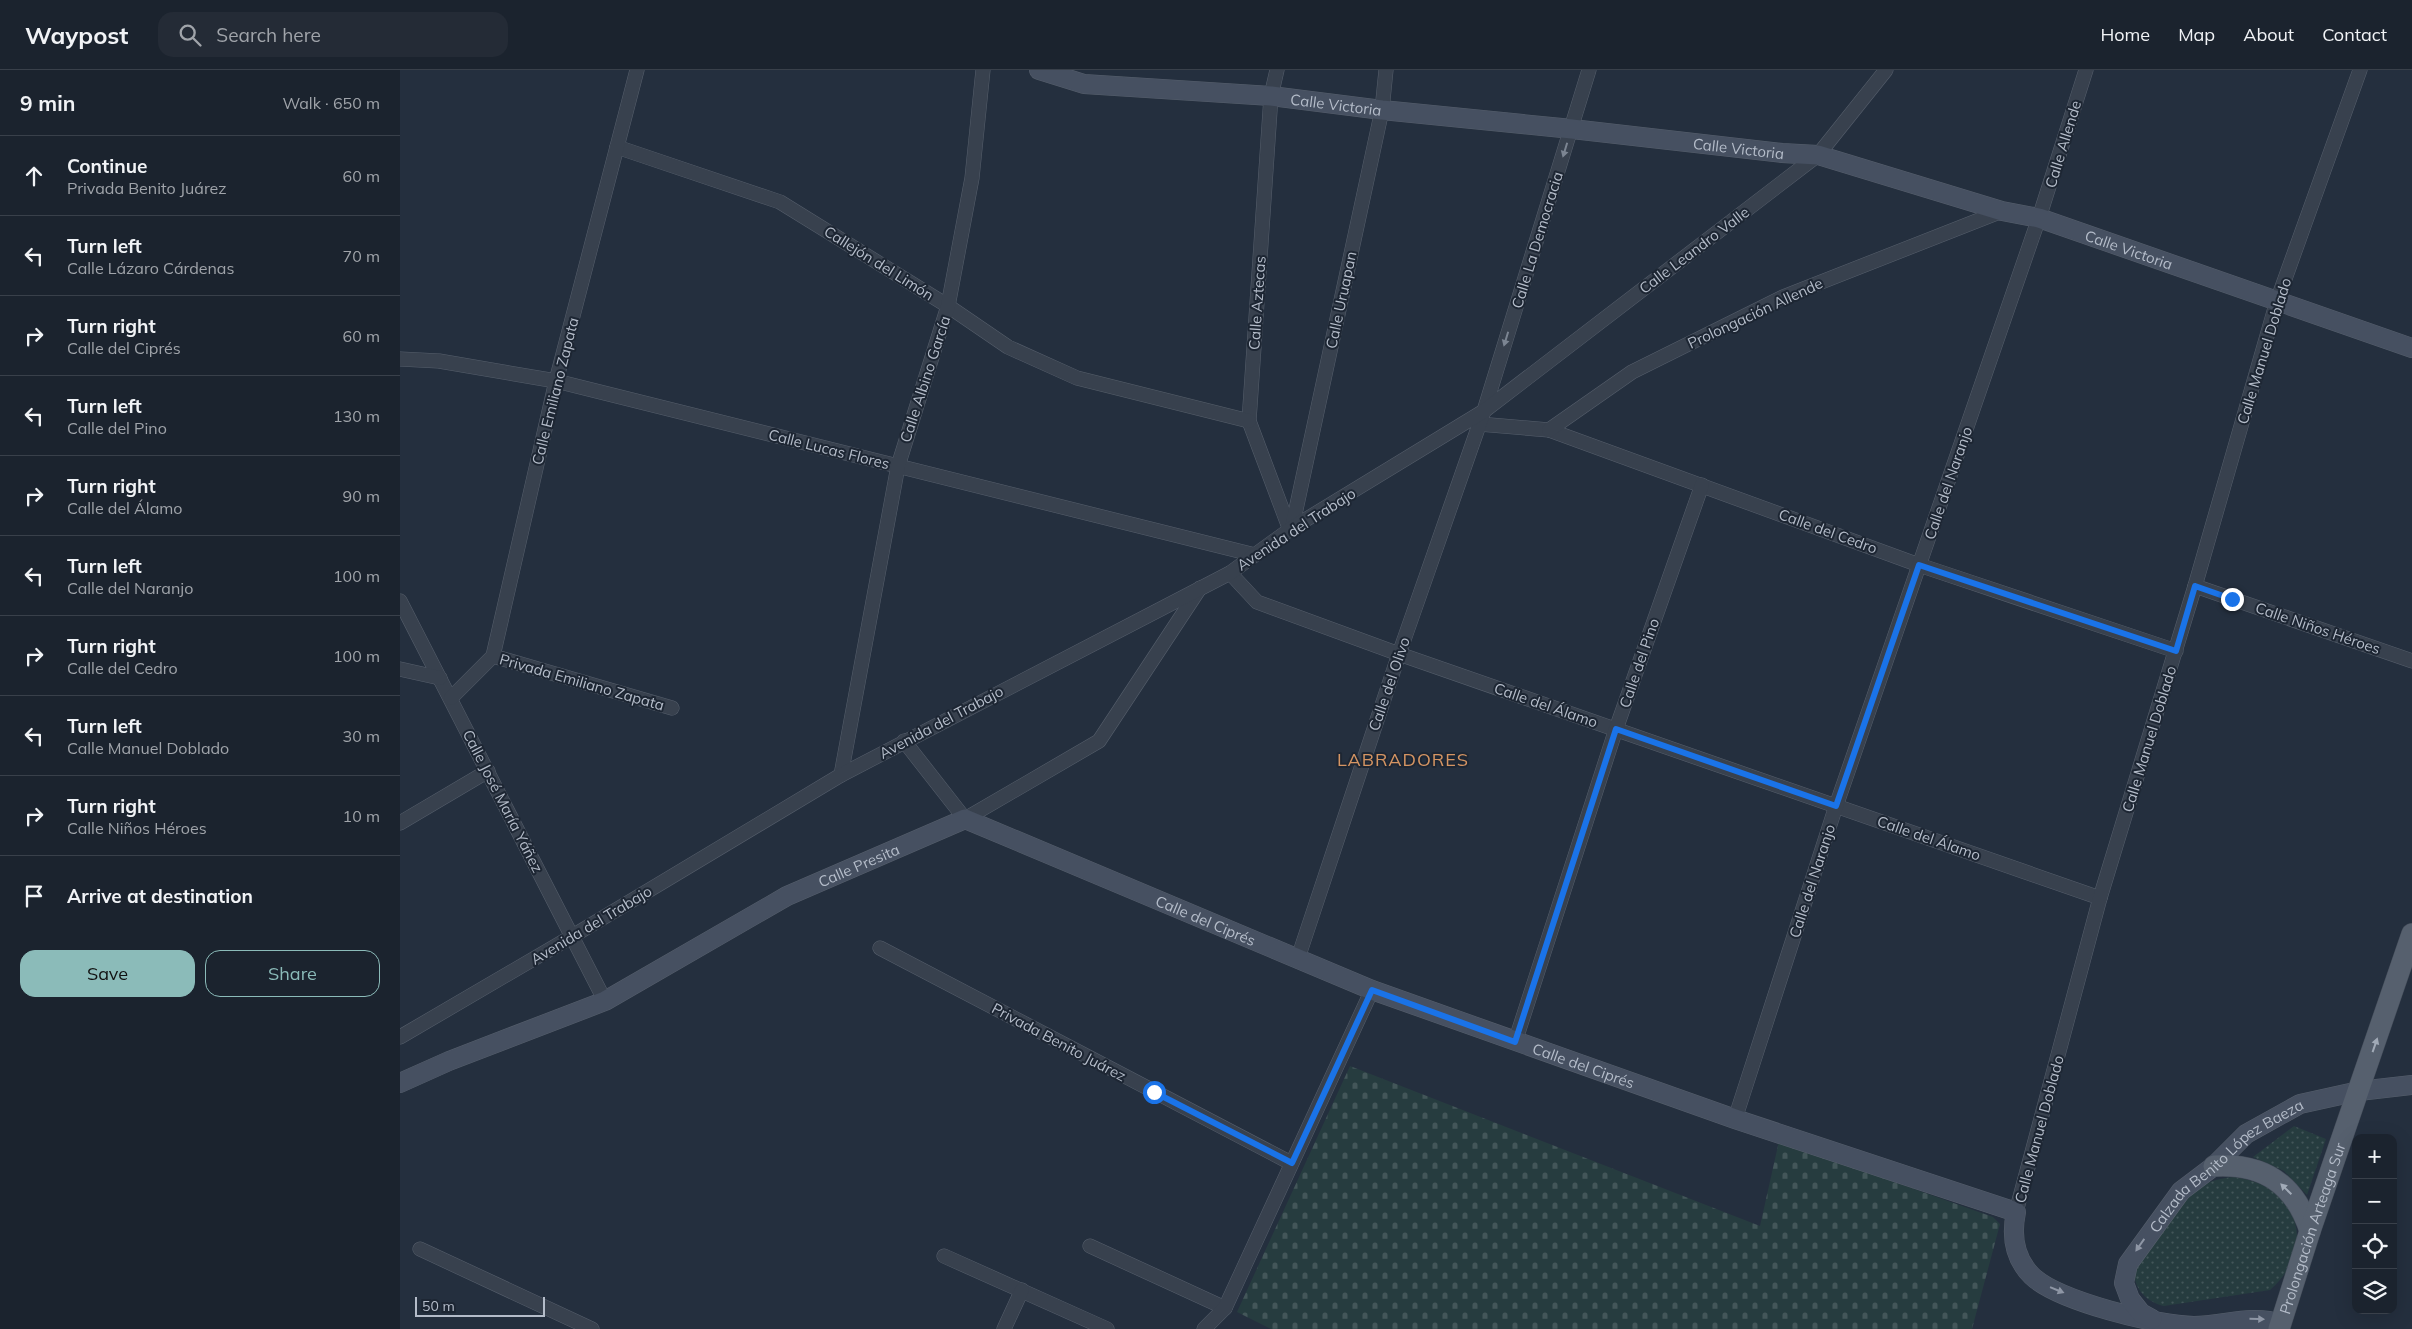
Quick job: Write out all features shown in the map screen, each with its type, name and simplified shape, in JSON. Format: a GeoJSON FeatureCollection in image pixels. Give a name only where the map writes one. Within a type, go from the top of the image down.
{"type":"FeatureCollection","features":[{"type":"Feature","properties":{"kind":"main road","name":"Prolongación Arteaga Sur"},"geometry":{"type":"LineString","coordinates":[[2280,1326],[2310,1231],[2412,934]]}},
{"type":"Feature","properties":{"kind":"main road"},"geometry":{"type":"LineString","coordinates":[[2214,1166],[2232,1165],[2250,1168],[2267,1174],[2295,1198],[2304,1214],[2310,1231]]}},
{"type":"Feature","properties":{"kind":"street","name":"Calle Emiliano Zapata"},"geometry":{"type":"LineString","coordinates":[[493,656],[556,381],[637,70]]}},
{"type":"Feature","properties":{"kind":"street","name":"Calle Albino García"},"geometry":{"type":"LineString","coordinates":[[841,775],[898,466],[948,306],[972,178],[983,70]]}},
{"type":"Feature","properties":{"kind":"street","name":"Calle Victoria"},"geometry":{"type":"LineString","coordinates":[[1039,70],[1084,84],[1271,96],[1382,110],[1572,128],[1782,154],[1818,155],[2002,211],[2039,218],[2412,348]]}},
{"type":"Feature","properties":{"kind":"street","name":"Calle Aztecas"},"geometry":{"type":"LineString","coordinates":[[1277,70],[1271,96],[1249,421],[1291,529]]}},
{"type":"Feature","properties":{"kind":"street","name":"Calle Uruapan"},"geometry":{"type":"LineString","coordinates":[[1291,529],[1382,110],[1386,70]]}},
{"type":"Feature","properties":{"kind":"street","name":"Calle La Democracia"},"geometry":{"type":"LineString","coordinates":[[1481,417],[1589,70]]}},
{"type":"Feature","properties":{"kind":"street","name":"Calle Leandro Valle"},"geometry":{"type":"LineString","coordinates":[[1481,417],[1818,155],[1886,70]]}},
{"type":"Feature","properties":{"kind":"street","name":"Calle Allende"},"geometry":{"type":"LineString","coordinates":[[2039,218],[2086,70]]}},
{"type":"Feature","properties":{"kind":"street","name":"Calle Manuel Doblado"},"geometry":{"type":"LineString","coordinates":[[2016,1212],[2100,898],[2176,651],[2277,301],[2360,70]]}},
{"type":"Feature","properties":{"kind":"street","name":"Callejón del Limón"},"geometry":{"type":"LineString","coordinates":[[617,148],[780,202],[948,306],[1008,347],[1077,378],[1249,421]]}},
{"type":"Feature","properties":{"kind":"street","name":"Prolongación Allende"},"geometry":{"type":"LineString","coordinates":[[1549,430],[1632,372],[1783,296],[2002,211]]}},
{"type":"Feature","properties":{"kind":"street","name":"Calle del Naranjo"},"geometry":{"type":"LineString","coordinates":[[1735,1119],[1836,806],[2039,218]]}},
{"type":"Feature","properties":{"kind":"street","name":"Calle Lucas Flores"},"geometry":{"type":"LineString","coordinates":[[400,359],[439,361],[556,381],[1255,555]]}},
{"type":"Feature","properties":{"kind":"street","name":"Avenida del Trabajo"},"geometry":{"type":"LineString","coordinates":[[400,1037],[572,938],[841,775],[1230,573],[1291,529],[1481,417]]}},
{"type":"Feature","properties":{"kind":"street","name":"Calle del Cedro"},"geometry":{"type":"LineString","coordinates":[[1481,417],[1549,430],[1919,565],[2176,651]]}},
{"type":"Feature","properties":{"kind":"street","name":"Calle del Olivo"},"geometry":{"type":"LineString","coordinates":[[1298,958],[1399,654],[1481,417]]}},
{"type":"Feature","properties":{"kind":"street","name":"Calle del Pino"},"geometry":{"type":"LineString","coordinates":[[1515,1042],[1616,729],[1702,485]]}},
{"type":"Feature","properties":{"kind":"street","name":"Calle del Álamo"},"geometry":{"type":"LineString","coordinates":[[1230,573],[1257,602],[1399,654],[2100,898]]}},
{"type":"Feature","properties":{"kind":"street","name":"Calle Niños Héroes"},"geometry":{"type":"LineString","coordinates":[[2195,586],[2412,661]]}},
{"type":"Feature","properties":{"kind":"street","name":"Calle Presita"},"geometry":{"type":"LineString","coordinates":[[400,1083],[449,1061],[605,1001],[787,896],[965,819],[1099,741],[1200,588]]}},
{"type":"Feature","properties":{"kind":"street","name":"Calle José María Yáñez"},"geometry":{"type":"LineString","coordinates":[[400,600],[605,1001]]}},
{"type":"Feature","properties":{"kind":"street"},"geometry":{"type":"LineString","coordinates":[[451,698],[493,656]]}},
{"type":"Feature","properties":{"kind":"street","name":"Privada Emiliano Zapata"},"geometry":{"type":"LineString","coordinates":[[493,656],[672,708]]}},
{"type":"Feature","properties":{"kind":"street"},"geometry":{"type":"LineString","coordinates":[[400,668],[440,678]]}},
{"type":"Feature","properties":{"kind":"street"},"geometry":{"type":"LineString","coordinates":[[904,741],[965,819]]}},
{"type":"Feature","properties":{"kind":"street"},"geometry":{"type":"LineString","coordinates":[[400,823],[488,770]]}},
{"type":"Feature","properties":{"kind":"street","name":"Calle del Ciprés"},"geometry":{"type":"LineString","coordinates":[[965,819],[1372,990],[1735,1119],[2016,1212]]}},
{"type":"Feature","properties":{"kind":"street","name":"Privada Benito Juárez"},"geometry":{"type":"LineString","coordinates":[[880,948],[1292,1163]]}},
{"type":"Feature","properties":{"kind":"street"},"geometry":{"type":"LineString","coordinates":[[1204,1329],[1224,1308],[1372,990]]}},
{"type":"Feature","properties":{"kind":"street","name":"Calzada Benito López Baeza"},"geometry":{"type":"LineString","coordinates":[[2157,1321],[2142,1313],[2130,1299],[2124,1283],[2128,1264],[2181,1191],[2214,1166],[2246,1134],[2300,1104],[2359,1091],[2412,1085]]}},
{"type":"Feature","properties":{"kind":"street"},"geometry":{"type":"LineString","coordinates":[[2016,1212],[2013,1236],[2020,1260],[2033,1276],[2051,1288],[2119,1314],[2157,1321],[2194,1326],[2254,1319],[2280,1326]]}},
{"type":"Feature","properties":{"kind":"street"},"geometry":{"type":"LineString","coordinates":[[1090,1246],[1224,1308]]}},
{"type":"Feature","properties":{"kind":"street"},"geometry":{"type":"LineString","coordinates":[[420,1249],[592,1329]]}},
{"type":"Feature","properties":{"kind":"street"},"geometry":{"type":"LineString","coordinates":[[944,1256],[1107,1329]]}},
{"type":"Feature","properties":{"kind":"street"},"geometry":{"type":"LineString","coordinates":[[1004,1329],[1022,1290]]}},
{"type":"Feature","properties":{"kind":"green space"},"geometry":{"type":"Polygon","coordinates":[[[1350,1066],[1760,1226],[1779,1141],[1993,1217],[2000,1224],[1972,1329],[1271,1329],[1237,1312],[1350,1066]]]}},
{"type":"Feature","properties":{"kind":"green space"},"geometry":{"type":"Polygon","coordinates":[[[2294,1126],[2326,1139],[2307,1195],[2284,1171],[2253,1157],[2294,1126]]]}},
{"type":"Feature","properties":{"kind":"green space"},"geometry":{"type":"Polygon","coordinates":[[[2233,1177],[2255,1182],[2273,1192],[2286,1204],[2294,1220],[2297,1237],[2294,1255],[2285,1273],[2270,1290],[2164,1306],[2150,1300],[2139,1289],[2134,1276],[2137,1260],[2142,1251],[2193,1193],[2211,1182],[2233,1177]]]}},
{"type":"Feature","properties":{"kind":"district","name":"LABRADORES"},"geometry":{"type":"Point","coordinates":[1403,759]}},
{"type":"Feature","properties":{"kind":"route"},"geometry":{"type":"LineString","coordinates":[[1154,1092],[1292,1163],[1372,990],[1515,1042],[1616,729],[1836,806],[1919,565],[2176,651],[2195,586],[2232,599]]}}]}
